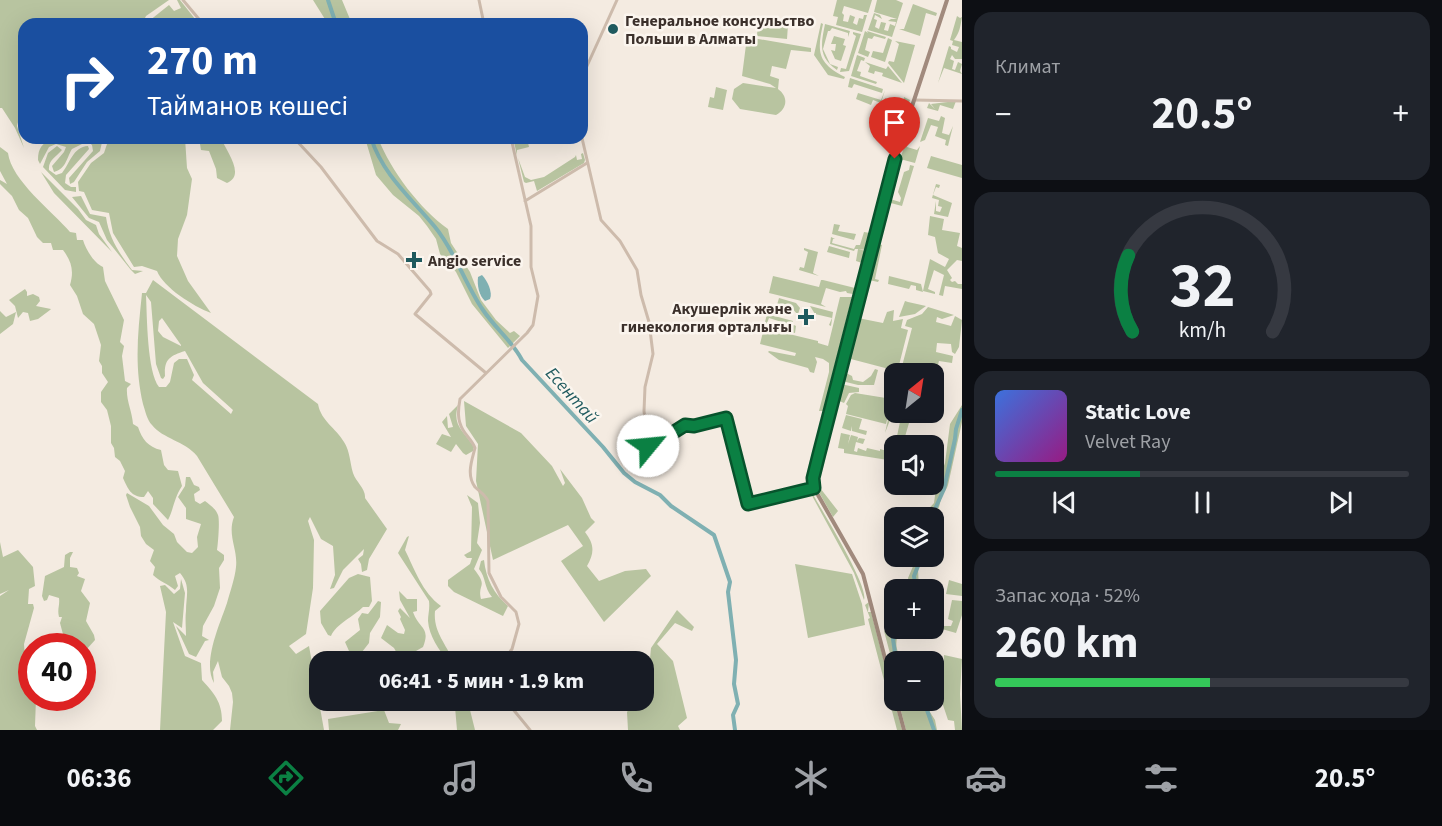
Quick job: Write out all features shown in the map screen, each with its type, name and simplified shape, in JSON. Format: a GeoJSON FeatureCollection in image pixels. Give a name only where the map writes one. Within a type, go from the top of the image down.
{"type":"FeatureCollection","features":[{"type":"Feature","properties":{"kind":"main road"},"geometry":{"type":"LineString","coordinates":[[884,654],[865,580],[814,488],[814,472],[892,167],[947,0]]}},
{"type":"Feature","properties":{"kind":"main road"},"geometry":{"type":"LineString","coordinates":[[899,711],[904,730]]}},
{"type":"Feature","properties":{"kind":"street"},"geometry":{"type":"LineString","coordinates":[[183,0],[198,18]]}},
{"type":"Feature","properties":{"kind":"street"},"geometry":{"type":"LineString","coordinates":[[479,0],[483,18]]}},
{"type":"Feature","properties":{"kind":"street"},"geometry":{"type":"LineString","coordinates":[[588,65],[618,0]]}},
{"type":"Feature","properties":{"kind":"street"},"geometry":{"type":"LineString","coordinates":[[915,100],[962,101]]}},
{"type":"Feature","properties":{"kind":"street"},"geometry":{"type":"LineString","coordinates":[[300,144],[321,167],[381,245],[398,254],[430,291],[429,298],[415,315],[486,373]]}},
{"type":"Feature","properties":{"kind":"street"},"geometry":{"type":"LineString","coordinates":[[510,651],[519,619],[512,607],[501,597],[489,573],[488,498],[474,486],[471,479],[470,472],[475,447],[459,422],[458,412],[460,399],[533,325],[538,296],[531,267],[531,226],[512,144]]}},
{"type":"Feature","properties":{"kind":"street"},"geometry":{"type":"LineString","coordinates":[[583,144],[601,220],[620,241],[637,270],[649,322],[653,354],[645,387],[644,411],[648,446],[652,446],[685,425],[694,426],[726,418],[748,504],[814,488]]}},
{"type":"Feature","properties":{"kind":"street"},"geometry":{"type":"LineString","coordinates":[[525,201],[587,163]]}},
{"type":"Feature","properties":{"kind":"street"},"geometry":{"type":"LineString","coordinates":[[372,234],[377,230]]}},
{"type":"Feature","properties":{"kind":"street"},"geometry":{"type":"LineString","coordinates":[[514,711],[530,730]]}},
{"type":"Feature","properties":{"kind":"green space"},"geometry":{"type":"Polygon","coordinates":[[[0,0],[169,0],[145,18],[18,18],[18,135],[0,108],[0,0]]]}},
{"type":"Feature","properties":{"kind":"green space"},"geometry":{"type":"Polygon","coordinates":[[[177,0],[180,0],[194,18],[153,18],[169,5],[174,11],[181,8],[177,0]]]}},
{"type":"Feature","properties":{"kind":"green space"},"geometry":{"type":"Polygon","coordinates":[[[313,0],[342,0],[350,18],[324,18],[313,0]]]}},
{"type":"Feature","properties":{"kind":"green space"},"geometry":{"type":"Polygon","coordinates":[[[837,0],[872,0],[868,13],[844,6],[843,21],[848,22],[850,15],[855,17],[853,23],[857,25],[859,18],[863,19],[864,15],[867,15],[862,32],[836,25],[838,17],[833,16],[837,0]]]}},
{"type":"Feature","properties":{"kind":"green space"},"geometry":{"type":"Polygon","coordinates":[[[877,0],[896,0],[903,3],[892,37],[868,30],[874,13],[880,15],[882,19],[875,15],[874,19],[877,20],[875,27],[879,29],[881,22],[886,23],[884,30],[888,31],[890,24],[895,26],[896,22],[888,21],[897,19],[874,12],[877,0]]]}},
{"type":"Feature","properties":{"kind":"green space"},"geometry":{"type":"Polygon","coordinates":[[[913,4],[937,13],[936,16],[926,13],[920,36],[899,29],[904,29],[913,4]]]}},
{"type":"Feature","properties":{"kind":"green space"},"geometry":{"type":"Polygon","coordinates":[[[957,16],[962,17],[960,29],[954,40],[962,42],[962,59],[955,59],[952,55],[950,59],[954,61],[952,69],[955,70],[958,62],[962,64],[960,71],[962,74],[944,68],[938,83],[949,46],[957,52],[959,47],[952,45],[953,41],[950,40],[957,16]]]}},
{"type":"Feature","properties":{"kind":"green space"},"geometry":{"type":"Polygon","coordinates":[[[758,22],[788,25],[787,39],[757,36],[758,22]]]}},
{"type":"Feature","properties":{"kind":"green space"},"geometry":{"type":"Polygon","coordinates":[[[821,23],[823,24],[820,42],[821,55],[829,67],[845,77],[844,79],[828,75],[814,55],[821,23]]]}},
{"type":"Feature","properties":{"kind":"green space"},"geometry":{"type":"Polygon","coordinates":[[[825,24],[850,31],[848,37],[848,33],[832,28],[828,31],[823,49],[830,63],[822,50],[825,24]]]}},
{"type":"Feature","properties":{"kind":"green space"},"geometry":{"type":"Polygon","coordinates":[[[865,31],[886,37],[885,39],[874,36],[872,39],[868,38],[865,50],[870,52],[868,57],[858,53],[865,31]]]}},
{"type":"Feature","properties":{"kind":"green space"},"geometry":{"type":"Polygon","coordinates":[[[853,32],[861,34],[849,71],[840,72],[841,68],[846,69],[856,36],[853,32]]]}},
{"type":"Feature","properties":{"kind":"green space"},"geometry":{"type":"Polygon","coordinates":[[[834,36],[845,39],[843,45],[846,46],[841,61],[835,59],[831,50],[835,51],[836,44],[831,44],[834,36]]]}},
{"type":"Feature","properties":{"kind":"green space"},"geometry":{"type":"Polygon","coordinates":[[[747,37],[811,48],[811,52],[791,50],[786,69],[772,66],[770,76],[779,79],[778,89],[785,99],[782,110],[776,115],[740,109],[732,99],[734,89],[743,83],[776,88],[742,76],[747,37]]]}},
{"type":"Feature","properties":{"kind":"green space"},"geometry":{"type":"Polygon","coordinates":[[[888,38],[892,40],[885,62],[871,57],[873,51],[883,53],[888,38]]]}},
{"type":"Feature","properties":{"kind":"green space"},"geometry":{"type":"Polygon","coordinates":[[[895,41],[915,45],[904,83],[888,63],[889,61],[894,62],[899,44],[895,41]]]}},
{"type":"Feature","properties":{"kind":"green space"},"geometry":{"type":"Polygon","coordinates":[[[857,55],[865,58],[864,61],[861,60],[857,71],[861,72],[860,76],[877,82],[876,84],[851,76],[857,55]]]}},
{"type":"Feature","properties":{"kind":"green space"},"geometry":{"type":"Polygon","coordinates":[[[865,62],[886,69],[888,66],[902,83],[882,76],[883,73],[868,72],[870,66],[865,62]]]}},
{"type":"Feature","properties":{"kind":"green space"},"geometry":{"type":"Polygon","coordinates":[[[850,78],[883,89],[882,93],[854,84],[852,88],[848,87],[850,78]]]}},
{"type":"Feature","properties":{"kind":"green space"},"geometry":{"type":"Polygon","coordinates":[[[716,87],[727,90],[723,110],[708,107],[710,97],[714,98],[716,87]]]}},
{"type":"Feature","properties":{"kind":"green space"},"geometry":{"type":"Polygon","coordinates":[[[885,90],[881,103],[873,100],[871,105],[856,99],[858,93],[881,100],[885,90]]]}},
{"type":"Feature","properties":{"kind":"green space"},"geometry":{"type":"Polygon","coordinates":[[[904,97],[910,100],[906,110],[895,106],[893,110],[883,107],[885,98],[903,105],[904,97]]]}},
{"type":"Feature","properties":{"kind":"green space"},"geometry":{"type":"Polygon","coordinates":[[[956,101],[953,109],[940,105],[938,111],[927,108],[929,103],[935,109],[931,104],[956,101]]]}},
{"type":"Feature","properties":{"kind":"green space"},"geometry":{"type":"Polygon","coordinates":[[[941,116],[945,118],[942,133],[949,135],[953,126],[948,146],[945,145],[946,140],[935,136],[938,127],[931,125],[925,140],[920,142],[928,118],[939,121],[941,116]]]}},
{"type":"Feature","properties":{"kind":"green space"},"geometry":{"type":"Polygon","coordinates":[[[906,142],[908,142],[907,147],[917,150],[920,146],[915,163],[900,159],[906,142]]]}},
{"type":"Feature","properties":{"kind":"green space"},"geometry":{"type":"Polygon","coordinates":[[[56,144],[49,147],[40,164],[38,160],[41,146],[56,144]]]}},
{"type":"Feature","properties":{"kind":"green space"},"geometry":{"type":"Polygon","coordinates":[[[56,144],[82,144],[72,149],[63,166],[54,172],[52,166],[66,147],[56,144]]]}},
{"type":"Feature","properties":{"kind":"green space"},"geometry":{"type":"Polygon","coordinates":[[[102,144],[100,151],[87,162],[74,182],[70,184],[69,178],[93,151],[92,145],[102,144]]]}},
{"type":"Feature","properties":{"kind":"green space"},"geometry":{"type":"Polygon","coordinates":[[[107,144],[185,144],[187,168],[192,179],[187,215],[178,239],[177,256],[188,281],[211,313],[180,296],[166,284],[157,271],[142,266],[134,267],[113,233],[109,213],[92,210],[84,192],[79,191],[78,182],[91,163],[104,153],[107,144]]]}},
{"type":"Feature","properties":{"kind":"green space"},"geometry":{"type":"Polygon","coordinates":[[[200,144],[224,144],[235,169],[232,179],[227,183],[217,178],[209,151],[201,150],[200,144]]]}},
{"type":"Feature","properties":{"kind":"green space"},"geometry":{"type":"Polygon","coordinates":[[[367,144],[381,144],[390,163],[407,188],[437,221],[448,229],[451,243],[470,272],[481,300],[496,320],[510,333],[514,331],[520,336],[508,348],[472,304],[456,272],[440,254],[436,239],[427,226],[419,216],[393,195],[376,175],[367,144]]]}},
{"type":"Feature","properties":{"kind":"green space"},"geometry":{"type":"Polygon","coordinates":[[[514,144],[528,144],[529,147],[517,150],[517,155],[514,144]]]}},
{"type":"Feature","properties":{"kind":"green space"},"geometry":{"type":"Polygon","coordinates":[[[57,146],[62,150],[51,161],[49,167],[49,170],[56,175],[62,173],[75,152],[88,146],[89,149],[66,175],[65,183],[76,187],[76,192],[65,190],[43,167],[48,153],[57,146]]]}},
{"type":"Feature","properties":{"kind":"green space"},"geometry":{"type":"Polygon","coordinates":[[[0,147],[8,153],[24,185],[70,232],[76,233],[77,240],[83,240],[91,256],[103,267],[105,281],[124,320],[120,342],[124,346],[122,356],[125,381],[131,384],[127,392],[133,424],[138,427],[146,442],[161,450],[164,465],[168,470],[178,471],[182,486],[168,520],[153,504],[153,498],[148,491],[144,497],[136,496],[128,489],[123,478],[125,471],[115,457],[107,410],[101,402],[101,392],[108,382],[102,373],[99,361],[101,345],[94,324],[83,314],[77,296],[70,285],[72,271],[66,254],[63,250],[53,250],[51,243],[43,243],[37,237],[28,218],[19,210],[12,196],[0,184],[0,180],[7,184],[0,171],[0,147]]]}},
{"type":"Feature","properties":{"kind":"green space"},"geometry":{"type":"Polygon","coordinates":[[[583,153],[584,163],[537,191],[534,181],[524,182],[518,158],[525,177],[531,180],[544,177],[576,155],[577,160],[582,159],[581,154],[583,153]]]}},
{"type":"Feature","properties":{"kind":"green space"},"geometry":{"type":"Polygon","coordinates":[[[931,156],[962,165],[962,178],[927,168],[931,156]]]}},
{"type":"Feature","properties":{"kind":"green space"},"geometry":{"type":"Polygon","coordinates":[[[910,165],[914,166],[902,206],[887,202],[889,194],[890,199],[900,202],[898,192],[904,172],[909,170],[910,165]]]}},
{"type":"Feature","properties":{"kind":"green space"},"geometry":{"type":"Polygon","coordinates":[[[41,172],[86,220],[96,225],[99,234],[112,252],[54,193],[41,172]]]}},
{"type":"Feature","properties":{"kind":"green space"},"geometry":{"type":"Polygon","coordinates":[[[936,184],[940,185],[939,188],[936,187],[933,195],[952,203],[948,217],[934,214],[936,201],[936,211],[940,212],[942,207],[938,206],[939,200],[932,198],[936,184]]]}},
{"type":"Feature","properties":{"kind":"green space"},"geometry":{"type":"Polygon","coordinates":[[[81,196],[90,214],[106,217],[115,245],[132,270],[143,271],[135,274],[131,270],[107,240],[99,222],[89,218],[72,197],[81,196]]]}},
{"type":"Feature","properties":{"kind":"green space"},"geometry":{"type":"Polygon","coordinates":[[[930,216],[944,219],[942,230],[960,233],[957,246],[962,248],[962,261],[957,260],[947,270],[952,278],[950,280],[962,284],[962,289],[945,286],[943,296],[939,295],[944,275],[934,270],[928,289],[935,294],[923,291],[930,259],[945,267],[949,259],[938,253],[935,237],[928,235],[930,216]]]}},
{"type":"Feature","properties":{"kind":"green space"},"geometry":{"type":"Polygon","coordinates":[[[834,224],[840,225],[838,231],[856,234],[854,240],[832,234],[834,224]]]}},
{"type":"Feature","properties":{"kind":"green space"},"geometry":{"type":"Polygon","coordinates":[[[864,232],[870,233],[866,250],[855,249],[854,251],[830,244],[831,237],[835,239],[832,243],[854,249],[856,245],[860,245],[864,232]]]}},
{"type":"Feature","properties":{"kind":"green space"},"geometry":{"type":"Polygon","coordinates":[[[878,244],[882,245],[875,279],[879,280],[878,282],[869,280],[878,244]]]}},
{"type":"Feature","properties":{"kind":"green space"},"geometry":{"type":"Polygon","coordinates":[[[829,246],[850,252],[849,258],[827,252],[829,246]]]}},
{"type":"Feature","properties":{"kind":"green space"},"geometry":{"type":"Polygon","coordinates":[[[804,248],[818,252],[813,273],[819,276],[799,270],[800,267],[804,268],[808,252],[804,248]]]}},
{"type":"Feature","properties":{"kind":"green space"},"geometry":{"type":"Polygon","coordinates":[[[858,249],[866,251],[862,263],[856,261],[858,249]]]}},
{"type":"Feature","properties":{"kind":"green space"},"geometry":{"type":"Polygon","coordinates":[[[773,276],[819,287],[823,280],[855,288],[853,294],[826,288],[821,304],[826,307],[769,293],[773,276]]]}},
{"type":"Feature","properties":{"kind":"green space"},"geometry":{"type":"Polygon","coordinates":[[[889,276],[921,284],[923,292],[916,290],[916,286],[911,285],[909,289],[888,284],[889,276]]]}},
{"type":"Feature","properties":{"kind":"green space"},"geometry":{"type":"Polygon","coordinates":[[[153,280],[318,404],[325,420],[346,446],[354,476],[365,498],[387,529],[369,559],[367,570],[362,572],[358,559],[363,555],[364,549],[343,570],[334,588],[330,589],[335,575],[333,546],[321,539],[310,517],[308,521],[314,540],[313,588],[306,634],[289,646],[296,654],[309,646],[309,711],[321,711],[324,730],[230,730],[232,693],[222,677],[218,661],[213,672],[214,683],[210,665],[213,643],[234,580],[236,560],[232,524],[234,517],[197,456],[162,434],[147,418],[140,390],[138,362],[142,293],[146,293],[153,280]],[[146,295],[150,357],[155,380],[159,387],[166,387],[170,382],[174,363],[179,359],[187,359],[194,375],[192,380],[231,414],[233,410],[203,383],[185,351],[169,359],[165,366],[165,376],[161,378],[156,364],[151,302],[146,295]],[[162,318],[159,321],[158,331],[163,337],[181,345],[162,318]]]}},
{"type":"Feature","properties":{"kind":"green space"},"geometry":{"type":"Polygon","coordinates":[[[25,289],[27,296],[33,294],[39,297],[40,301],[36,306],[51,309],[38,319],[30,321],[28,313],[23,312],[18,318],[15,306],[9,300],[25,289]]]}},
{"type":"Feature","properties":{"kind":"green space"},"geometry":{"type":"Polygon","coordinates":[[[840,297],[852,297],[823,411],[819,411],[829,372],[829,363],[815,357],[817,362],[814,373],[810,372],[808,368],[779,360],[768,352],[795,356],[796,353],[760,344],[764,328],[818,341],[828,346],[840,297]]]}},
{"type":"Feature","properties":{"kind":"green space"},"geometry":{"type":"Polygon","coordinates":[[[854,297],[855,299],[824,416],[854,297]]]}},
{"type":"Feature","properties":{"kind":"green space"},"geometry":{"type":"Polygon","coordinates":[[[779,298],[796,303],[800,308],[798,314],[792,308],[777,305],[779,298]]]}},
{"type":"Feature","properties":{"kind":"green space"},"geometry":{"type":"Polygon","coordinates":[[[905,301],[926,306],[915,314],[899,317],[905,301]]]}},
{"type":"Feature","properties":{"kind":"green space"},"geometry":{"type":"Polygon","coordinates":[[[810,306],[833,312],[831,326],[829,325],[832,318],[815,314],[810,306]]]}},
{"type":"Feature","properties":{"kind":"green space"},"geometry":{"type":"Polygon","coordinates":[[[928,307],[954,315],[942,319],[937,317],[936,322],[951,326],[955,316],[962,320],[959,347],[955,354],[952,352],[951,344],[937,343],[936,352],[953,356],[952,363],[939,361],[938,363],[903,363],[912,328],[905,326],[907,320],[922,314],[928,307]]]}},
{"type":"Feature","properties":{"kind":"green space"},"geometry":{"type":"Polygon","coordinates":[[[894,310],[893,321],[903,319],[901,328],[908,330],[900,363],[884,363],[884,368],[847,358],[858,318],[883,323],[887,312],[894,310]]]}},
{"type":"Feature","properties":{"kind":"green space"},"geometry":{"type":"Polygon","coordinates":[[[0,311],[6,317],[16,312],[13,324],[0,334],[0,311]]]}},
{"type":"Feature","properties":{"kind":"green space"},"geometry":{"type":"Polygon","coordinates":[[[767,314],[793,321],[791,325],[769,318],[767,323],[787,329],[794,325],[796,326],[795,333],[764,326],[767,314]]]}},
{"type":"Feature","properties":{"kind":"green space"},"geometry":{"type":"Polygon","coordinates":[[[847,361],[849,361],[846,373],[852,376],[853,380],[863,382],[871,376],[875,369],[878,370],[874,385],[858,385],[842,381],[847,361]]]}},
{"type":"Feature","properties":{"kind":"green space"},"geometry":{"type":"Polygon","coordinates":[[[841,384],[859,388],[859,392],[849,393],[844,403],[837,400],[841,384]]]}},
{"type":"Feature","properties":{"kind":"green space"},"geometry":{"type":"Polygon","coordinates":[[[855,393],[884,398],[884,423],[886,424],[846,414],[848,406],[846,404],[851,395],[855,393]]]}},
{"type":"Feature","properties":{"kind":"green space"},"geometry":{"type":"Polygon","coordinates":[[[464,401],[521,433],[552,466],[563,486],[565,483],[560,469],[582,498],[595,522],[585,532],[592,548],[587,566],[599,581],[625,571],[646,569],[651,576],[604,622],[561,561],[583,546],[568,525],[493,560],[476,481],[478,444],[466,426],[464,401]]]}},
{"type":"Feature","properties":{"kind":"green space"},"geometry":{"type":"Polygon","coordinates":[[[458,405],[456,418],[474,447],[473,451],[466,455],[456,444],[451,452],[436,444],[442,434],[451,437],[442,422],[447,416],[448,428],[453,427],[449,414],[458,405]]]}},
{"type":"Feature","properties":{"kind":"green space"},"geometry":{"type":"Polygon","coordinates":[[[962,405],[962,422],[948,486],[944,492],[944,466],[950,424],[962,405]]]}},
{"type":"Feature","properties":{"kind":"green space"},"geometry":{"type":"Polygon","coordinates":[[[846,415],[862,419],[859,429],[867,431],[866,435],[852,431],[852,426],[851,431],[842,428],[846,415]]]}},
{"type":"Feature","properties":{"kind":"green space"},"geometry":{"type":"Polygon","coordinates":[[[900,423],[909,423],[905,435],[897,435],[900,423]]]}},
{"type":"Feature","properties":{"kind":"green space"},"geometry":{"type":"Polygon","coordinates":[[[841,433],[850,435],[848,444],[851,435],[858,437],[857,441],[859,438],[865,439],[863,444],[856,442],[854,451],[857,452],[858,448],[866,451],[867,448],[880,451],[880,449],[884,450],[884,459],[844,453],[844,449],[838,448],[841,433]]]}},
{"type":"Feature","properties":{"kind":"green space"},"geometry":{"type":"Polygon","coordinates":[[[817,470],[819,471],[817,484],[838,511],[833,517],[816,487],[817,470]]]}},
{"type":"Feature","properties":{"kind":"green space"},"geometry":{"type":"Polygon","coordinates":[[[186,477],[190,477],[194,485],[199,487],[200,490],[194,494],[195,501],[200,504],[205,501],[217,513],[219,527],[217,550],[224,555],[219,568],[220,588],[214,606],[203,626],[202,636],[209,640],[205,641],[196,657],[189,654],[176,626],[186,636],[186,582],[180,573],[175,576],[178,586],[175,590],[153,575],[155,567],[150,561],[154,550],[141,536],[140,527],[126,495],[127,493],[149,506],[163,525],[174,534],[177,542],[187,552],[192,553],[198,547],[197,537],[201,524],[186,519],[186,508],[178,497],[185,486],[186,477]]]}},
{"type":"Feature","properties":{"kind":"green space"},"geometry":{"type":"Polygon","coordinates":[[[811,491],[852,564],[864,592],[864,600],[854,573],[811,491]]]}},
{"type":"Feature","properties":{"kind":"green space"},"geometry":{"type":"Polygon","coordinates":[[[467,495],[478,503],[480,523],[477,543],[482,550],[474,569],[482,583],[481,599],[492,597],[479,569],[481,561],[484,560],[492,586],[508,606],[503,616],[454,592],[448,586],[448,580],[470,564],[472,558],[464,555],[471,551],[472,507],[467,495]]]}},
{"type":"Feature","properties":{"kind":"green space"},"geometry":{"type":"Polygon","coordinates":[[[935,495],[942,495],[939,507],[930,507],[934,503],[935,495]]]}},
{"type":"Feature","properties":{"kind":"green space"},"geometry":{"type":"Polygon","coordinates":[[[409,536],[405,550],[416,573],[429,594],[441,606],[435,611],[436,625],[448,651],[440,651],[435,642],[428,621],[429,601],[398,553],[409,536]]]}},
{"type":"Feature","properties":{"kind":"green space"},"geometry":{"type":"Polygon","coordinates":[[[0,542],[3,557],[18,550],[33,567],[35,586],[29,589],[28,604],[33,604],[34,608],[27,633],[18,633],[18,711],[36,711],[37,730],[0,730],[0,596],[9,590],[0,594],[0,542]]]}},
{"type":"Feature","properties":{"kind":"green space"},"geometry":{"type":"Polygon","coordinates":[[[73,552],[70,567],[77,568],[79,573],[77,576],[85,579],[81,591],[90,603],[86,621],[93,633],[63,633],[60,623],[62,617],[58,614],[59,598],[49,595],[44,601],[42,596],[45,576],[64,567],[65,555],[73,552]]]}},
{"type":"Feature","properties":{"kind":"green space"},"geometry":{"type":"Polygon","coordinates":[[[795,564],[852,574],[862,604],[865,625],[808,638],[795,564]]]}},
{"type":"Feature","properties":{"kind":"green space"},"geometry":{"type":"Polygon","coordinates":[[[913,567],[919,567],[918,579],[908,578],[913,567]]]}},
{"type":"Feature","properties":{"kind":"green space"},"geometry":{"type":"Polygon","coordinates":[[[358,574],[370,577],[372,601],[369,607],[363,607],[341,624],[331,636],[328,635],[321,623],[320,611],[349,578],[358,574]]]}},
{"type":"Feature","properties":{"kind":"green space"},"geometry":{"type":"Polygon","coordinates":[[[181,579],[185,593],[182,628],[173,622],[185,656],[201,663],[202,680],[219,703],[222,721],[213,730],[160,730],[166,612],[160,586],[165,585],[174,594],[180,589],[181,579]]]}},
{"type":"Feature","properties":{"kind":"green space"},"geometry":{"type":"Polygon","coordinates":[[[949,580],[962,584],[962,596],[946,594],[949,580]]]}},
{"type":"Feature","properties":{"kind":"green space"},"geometry":{"type":"Polygon","coordinates":[[[399,591],[407,599],[417,599],[417,611],[413,612],[426,635],[423,647],[416,651],[396,651],[381,638],[387,625],[398,633],[404,634],[405,630],[398,611],[400,608],[410,618],[400,600],[399,591]]]}},
{"type":"Feature","properties":{"kind":"green space"},"geometry":{"type":"Polygon","coordinates":[[[952,600],[962,601],[962,615],[956,633],[944,630],[944,626],[951,626],[953,621],[948,619],[952,600]]]}},
{"type":"Feature","properties":{"kind":"green space"},"geometry":{"type":"Polygon","coordinates":[[[378,601],[381,602],[380,617],[370,633],[369,643],[363,651],[349,651],[345,642],[360,630],[358,619],[362,613],[368,614],[378,601]]]}},
{"type":"Feature","properties":{"kind":"green space"},"geometry":{"type":"Polygon","coordinates":[[[869,602],[868,612],[871,612],[884,661],[884,680],[868,619],[870,618],[865,605],[869,602]]]}},
{"type":"Feature","properties":{"kind":"green space"},"geometry":{"type":"Polygon","coordinates":[[[677,610],[694,627],[692,631],[675,623],[657,644],[673,661],[687,718],[678,726],[680,730],[628,730],[628,711],[654,711],[654,651],[651,651],[677,610]]]}},
{"type":"Feature","properties":{"kind":"green space"},"geometry":{"type":"Polygon","coordinates":[[[886,639],[897,639],[898,651],[889,651],[886,639]]]}},
{"type":"Feature","properties":{"kind":"green space"},"geometry":{"type":"Polygon","coordinates":[[[944,655],[962,659],[960,694],[962,730],[955,730],[954,721],[948,720],[944,708],[944,655]]]}},
{"type":"Feature","properties":{"kind":"green space"},"geometry":{"type":"Polygon","coordinates":[[[384,711],[389,723],[401,724],[398,730],[329,730],[328,719],[384,711]]]}},
{"type":"Feature","properties":{"kind":"green space"},"geometry":{"type":"Polygon","coordinates":[[[455,711],[470,711],[475,730],[457,730],[455,711]]]}},
{"type":"Feature","properties":{"kind":"green space"},"geometry":{"type":"Polygon","coordinates":[[[892,711],[897,711],[902,730],[897,730],[892,711]]]}},
{"type":"Feature","properties":{"kind":"green space"},"geometry":{"type":"Polygon","coordinates":[[[901,711],[929,711],[935,720],[937,730],[906,730],[901,711]]]}},
{"type":"Feature","properties":{"kind":"water"},"geometry":{"type":"Polygon","coordinates":[[[482,275],[491,293],[490,299],[485,301],[478,287],[478,277],[482,275]]]}},
{"type":"Feature","properties":{"kind":"waterway","name":"Есентай"},"geometry":{"type":"LineString","coordinates":[[328,0],[334,18]]}},
{"type":"Feature","properties":{"kind":"waterway","name":"Есентай"},"geometry":{"type":"LineString","coordinates":[[373,144],[390,175],[442,236],[483,310],[522,360],[603,447],[624,473],[635,482],[660,495],[671,506],[714,535],[730,582],[728,592],[736,660],[734,684],[738,704],[733,715],[735,730]]}},
{"type":"Feature","properties":{"kind":"waterway"},"geometry":{"type":"LineString","coordinates":[[936,507],[944,489],[962,410]]}},
{"type":"Feature","properties":{"kind":"waterway"},"geometry":{"type":"LineString","coordinates":[[914,579],[918,567]]}},
{"type":"Feature","properties":{"kind":"waterway"},"geometry":{"type":"LineString","coordinates":[[893,639],[895,651]]}},
{"type":"Feature","properties":{"kind":"waterway"},"geometry":{"type":"LineString","coordinates":[[927,711],[934,730]]}},
{"type":"Feature","properties":{"kind":"place","name":"Генеральное консульство Польши в Алматы"},"geometry":{"type":"Point","coordinates":[613,29]}},
{"type":"Feature","properties":{"kind":"place","name":"Angio service"},"geometry":{"type":"Point","coordinates":[414,260]}},
{"type":"Feature","properties":{"kind":"place","name":"Акушерлік және гинекология орталығы"},"geometry":{"type":"Point","coordinates":[806,317]}},
{"type":"Feature","properties":{"kind":"route"},"geometry":{"type":"LineString","coordinates":[[648,446],[652,446],[685,425],[694,426],[726,418],[748,504],[814,488],[813,478],[895,159]]}}]}
